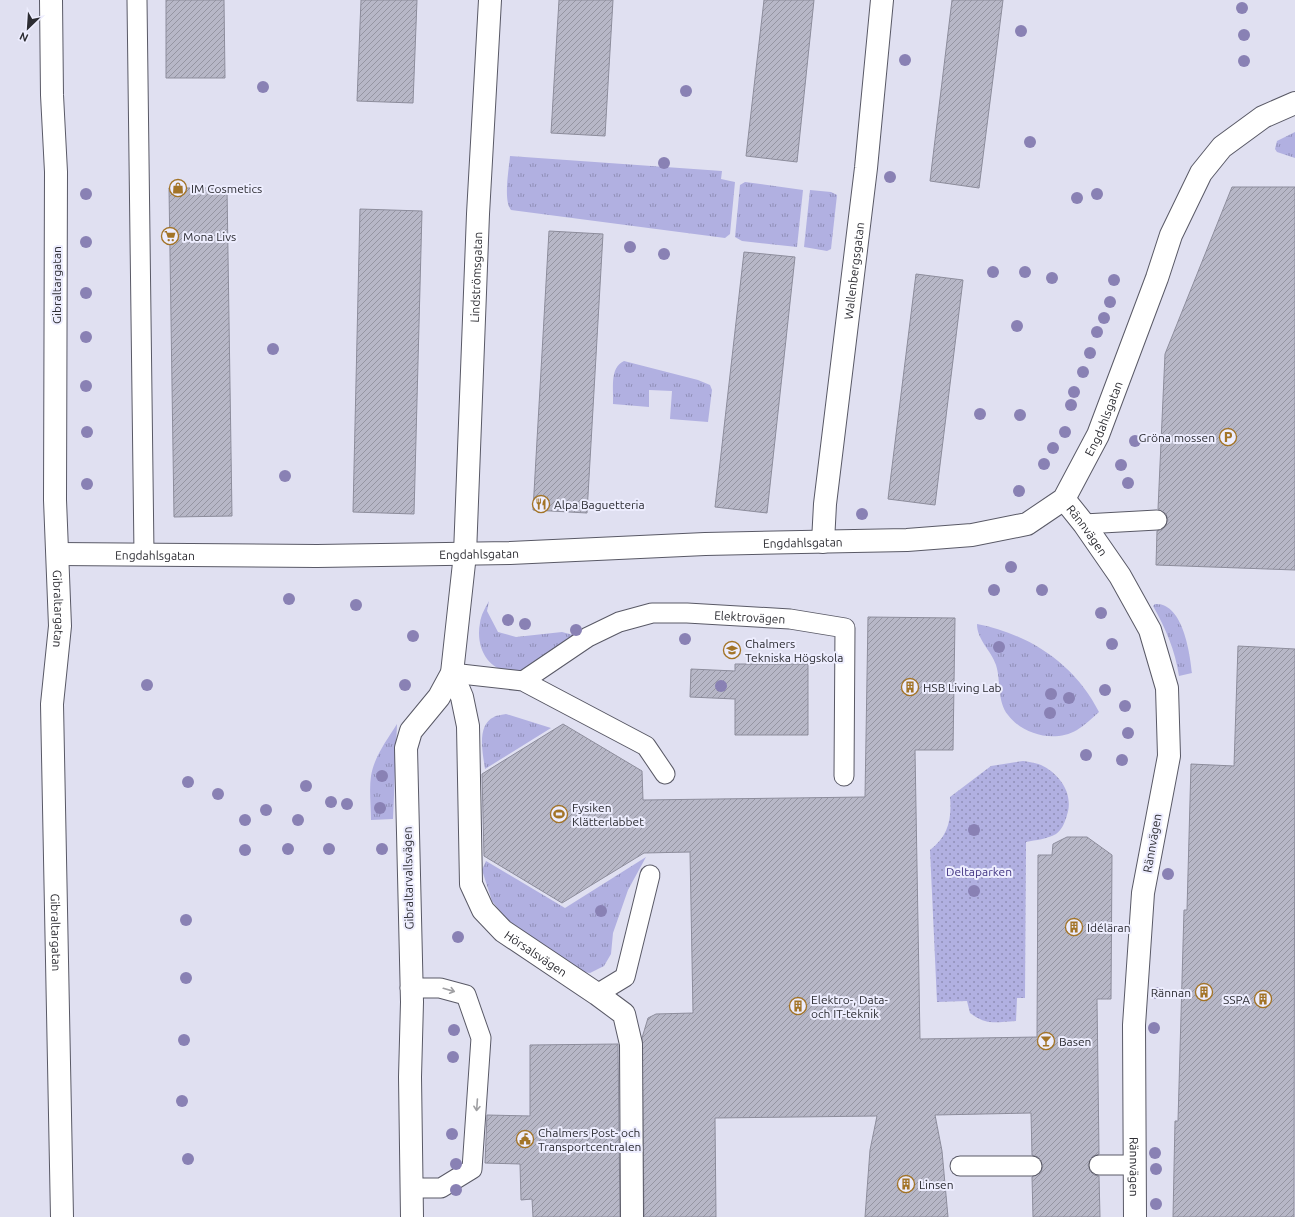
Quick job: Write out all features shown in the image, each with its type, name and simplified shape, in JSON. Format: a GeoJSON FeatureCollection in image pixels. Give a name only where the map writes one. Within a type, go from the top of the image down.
{"type":"FeatureCollection","features":[{"type":"Feature","properties":{"kind":"street","name":"Gibraltargatan"},"geometry":{"type":"LineString","coordinates":[[50,0],[52,95],[56,172],[55,500],[60,626],[52,704],[62,1217]]}},
{"type":"Feature","properties":{"kind":"street","name":"Lindströmsgatan"},"geometry":{"type":"LineString","coordinates":[[465,554],[478,214],[490,0]]}},
{"type":"Feature","properties":{"kind":"street","name":"Wallenbergsgatan"},"geometry":{"type":"LineString","coordinates":[[823,542],[825,497],[866,168],[882,0]]}},
{"type":"Feature","properties":{"kind":"street","name":"Engdahlsgatan"},"geometry":{"type":"LineString","coordinates":[[58,554],[317,556],[465,554],[705,544],[907,540],[972,535],[1027,524],[1064,499],[1098,436],[1157,278],[1171,234],[1201,172],[1222,146],[1263,117],[1295,103]]}},
{"type":"Feature","properties":{"kind":"street","name":"Rännvägen"},"geometry":{"type":"LineString","coordinates":[[1064,499],[1084,524],[1120,576],[1150,630],[1167,688],[1169,756],[1143,893],[1134,1025],[1136,1217]]}},
{"type":"Feature","properties":{"kind":"street","name":"Gibraltarvallsvägen"},"geometry":{"type":"LineString","coordinates":[[412,1217],[413,1188],[410,1077],[406,748],[411,732],[439,697],[452,674],[465,554]]}},
{"type":"Feature","properties":{"kind":"street","name":"Hörsalsvägen"},"geometry":{"type":"LineString","coordinates":[[452,674],[462,697],[468,726],[471,884],[483,910],[503,931],[597,994],[624,1014],[631,1044],[632,1217]]}},
{"type":"Feature","properties":{"kind":"lane"},"geometry":{"type":"LineString","coordinates":[[137,0],[144,554]]}},
{"type":"Feature","properties":{"kind":"lane"},"geometry":{"type":"LineString","coordinates":[[1084,524],[1157,520]]}},
{"type":"Feature","properties":{"kind":"lane","name":"Elektrovägen"},"geometry":{"type":"LineString","coordinates":[[523,681],[588,637],[619,622],[652,613],[687,613],[790,619],[845,628],[844,776]]}},
{"type":"Feature","properties":{"kind":"lane"},"geometry":{"type":"LineString","coordinates":[[452,674],[523,681],[646,746],[665,774]]}},
{"type":"Feature","properties":{"kind":"lane"},"geometry":{"type":"LineString","coordinates":[[597,994],[625,977],[650,875]]}},
{"type":"Feature","properties":{"kind":"lane"},"geometry":{"type":"LineString","coordinates":[[410,988],[440,988],[466,995],[481,1038],[472,1169],[440,1188],[413,1188]]}},
{"type":"Feature","properties":{"kind":"lane"},"geometry":{"type":"LineString","coordinates":[[1099,1165],[1135,1165]]}},
{"type":"Feature","properties":{"kind":"lane"},"geometry":{"type":"LineString","coordinates":[[960,1166],[1032,1166]]}},
{"type":"Feature","properties":{"kind":"green space"},"geometry":{"type":"Polygon","coordinates":[[[1295,132],[1295,158],[1277,152],[1275,149],[1277,141],[1295,132]]]}},
{"type":"Feature","properties":{"kind":"green space"},"geometry":{"type":"Polygon","coordinates":[[[510,156],[722,171],[721,179],[735,182],[730,234],[725,238],[511,210],[507,199],[510,156]]]}},
{"type":"Feature","properties":{"kind":"green space"},"geometry":{"type":"Polygon","coordinates":[[[745,182],[803,190],[797,247],[742,241],[735,237],[740,185],[745,182]]]}},
{"type":"Feature","properties":{"kind":"green space"},"geometry":{"type":"Polygon","coordinates":[[[810,190],[831,192],[837,195],[831,249],[827,251],[804,247],[810,190]]]}},
{"type":"Feature","properties":{"kind":"green space"},"geometry":{"type":"Polygon","coordinates":[[[624,361],[698,380],[710,385],[712,390],[708,422],[670,419],[672,391],[649,390],[649,407],[613,404],[614,374],[619,364],[624,361]]]}},
{"type":"Feature","properties":{"kind":"green space"},"geometry":{"type":"Polygon","coordinates":[[[489,601],[487,611],[498,632],[516,637],[562,632],[577,636],[549,657],[533,666],[516,671],[506,671],[498,668],[491,664],[486,658],[480,641],[479,632],[481,620],[483,612],[489,601]]]}},
{"type":"Feature","properties":{"kind":"green space"},"geometry":{"type":"Polygon","coordinates":[[[1155,604],[1165,606],[1172,611],[1178,620],[1187,642],[1192,673],[1179,676],[1175,657],[1169,640],[1153,606],[1155,604]]]}},
{"type":"Feature","properties":{"kind":"green space"},"geometry":{"type":"Polygon","coordinates":[[[977,624],[1015,635],[1048,654],[1064,666],[1077,679],[1099,712],[1077,730],[1059,736],[1040,735],[1022,728],[1008,715],[1002,704],[998,671],[994,660],[979,635],[977,624]]]}},
{"type":"Feature","properties":{"kind":"green space"},"geometry":{"type":"Polygon","coordinates":[[[506,714],[551,728],[485,769],[482,740],[485,726],[488,721],[494,717],[506,714]]]}},
{"type":"Feature","properties":{"kind":"green space"},"geometry":{"type":"Polygon","coordinates":[[[397,724],[393,819],[371,820],[371,776],[381,749],[397,724]]]}},
{"type":"Feature","properties":{"kind":"green space","name":"Deltaparken"},"geometry":{"type":"Polygon","coordinates":[[[1023,761],[1041,765],[1059,779],[1067,792],[1069,807],[1062,828],[1056,834],[1026,842],[1025,998],[1017,998],[1016,1021],[987,1022],[970,1013],[967,1001],[937,1002],[930,850],[941,839],[948,827],[950,797],[991,766],[1023,761]]]}},
{"type":"Feature","properties":{"kind":"green space"},"geometry":{"type":"Polygon","coordinates":[[[646,857],[628,890],[613,933],[611,954],[604,966],[590,973],[576,971],[511,925],[492,901],[482,870],[486,861],[565,908],[646,857]]]}},
{"type":"Feature","properties":{"kind":"building"},"geometry":{"type":"Polygon","coordinates":[[[166,0],[224,0],[225,78],[166,78],[166,0]]]}},
{"type":"Feature","properties":{"kind":"building"},"geometry":{"type":"Polygon","coordinates":[[[361,0],[417,0],[413,103],[357,101],[361,0]]]}},
{"type":"Feature","properties":{"kind":"building"},"geometry":{"type":"Polygon","coordinates":[[[559,0],[613,0],[605,136],[551,133],[559,0]]]}},
{"type":"Feature","properties":{"kind":"building"},"geometry":{"type":"Polygon","coordinates":[[[764,0],[814,0],[797,162],[746,156],[764,0]]]}},
{"type":"Feature","properties":{"kind":"building"},"geometry":{"type":"Polygon","coordinates":[[[952,0],[1003,0],[979,188],[930,181],[952,0]]]}},
{"type":"Feature","properties":{"kind":"building","name":"Gröna mossen"},"geometry":{"type":"Polygon","coordinates":[[[1232,187],[1295,187],[1295,570],[1156,565],[1157,531],[1163,529],[1168,520],[1166,514],[1158,509],[1165,354],[1232,187]]]}},
{"type":"Feature","properties":{"kind":"building"},"geometry":{"type":"Polygon","coordinates":[[[169,188],[227,188],[232,516],[174,517],[169,188]]]}},
{"type":"Feature","properties":{"kind":"building"},"geometry":{"type":"Polygon","coordinates":[[[360,209],[422,211],[414,514],[353,512],[360,209]]]}},
{"type":"Feature","properties":{"kind":"building"},"geometry":{"type":"Polygon","coordinates":[[[549,231],[603,234],[587,513],[533,510],[549,231]]]}},
{"type":"Feature","properties":{"kind":"building"},"geometry":{"type":"Polygon","coordinates":[[[744,252],[795,257],[767,513],[715,507],[744,252]]]}},
{"type":"Feature","properties":{"kind":"building"},"geometry":{"type":"Polygon","coordinates":[[[916,274],[963,280],[935,505],[888,499],[916,274]]]}},
{"type":"Feature","properties":{"kind":"building","name":"Elektro-, Data- och IT-teknik"},"geometry":{"type":"Polygon","coordinates":[[[868,617],[955,618],[953,750],[915,750],[920,1039],[1037,1037],[1038,855],[1052,855],[1053,844],[1067,837],[1087,837],[1112,855],[1111,999],[1097,999],[1099,1154],[1093,1156],[1088,1165],[1090,1171],[1094,1175],[1099,1176],[1100,1217],[1033,1217],[1032,1177],[1041,1172],[1043,1166],[1038,1157],[1032,1155],[1031,1113],[935,1115],[942,1151],[948,1217],[865,1217],[870,1150],[877,1116],[715,1118],[716,1217],[644,1217],[642,1038],[648,1018],[656,1014],[693,1013],[690,852],[644,853],[562,903],[484,856],[482,774],[563,724],[642,771],[643,800],[865,797],[868,617]]]}},
{"type":"Feature","properties":{"kind":"building","name":"SSPA"},"geometry":{"type":"Polygon","coordinates":[[[1238,646],[1295,649],[1294,1217],[1173,1217],[1175,1121],[1178,1121],[1184,910],[1187,910],[1191,764],[1234,766],[1238,646]]]}},
{"type":"Feature","properties":{"kind":"building"},"geometry":{"type":"Polygon","coordinates":[[[735,664],[808,664],[808,735],[735,735],[735,699],[690,697],[691,669],[735,671],[735,664]]]}},
{"type":"Feature","properties":{"kind":"building"},"geometry":{"type":"Polygon","coordinates":[[[618,1044],[620,1217],[533,1217],[532,1199],[521,1200],[520,1164],[485,1163],[487,1115],[530,1116],[530,1045],[618,1044]]]}},
{"type":"Feature","properties":{"kind":"place","name":"IM Cosmetics"},"geometry":{"type":"Point","coordinates":[178,188]}},
{"type":"Feature","properties":{"kind":"place","name":"Mona Livs"},"geometry":{"type":"Point","coordinates":[170,236]}},
{"type":"Feature","properties":{"kind":"place","name":"Gröna mossen"},"geometry":{"type":"Point","coordinates":[1228,437]}},
{"type":"Feature","properties":{"kind":"place","name":"Alpa Baguetteria"},"geometry":{"type":"Point","coordinates":[541,504]}},
{"type":"Feature","properties":{"kind":"place","name":"Chalmers Tekniska Högskola"},"geometry":{"type":"Point","coordinates":[732,650]}},
{"type":"Feature","properties":{"kind":"place","name":"HSB Living Lab"},"geometry":{"type":"Point","coordinates":[910,687]}},
{"type":"Feature","properties":{"kind":"place","name":"Fysiken Klätterlabbet"},"geometry":{"type":"Point","coordinates":[559,814]}},
{"type":"Feature","properties":{"kind":"place","name":"Idéläran"},"geometry":{"type":"Point","coordinates":[1074,927]}},
{"type":"Feature","properties":{"kind":"place","name":"Rännan"},"geometry":{"type":"Point","coordinates":[1204,992]}},
{"type":"Feature","properties":{"kind":"place","name":"SSPA"},"geometry":{"type":"Point","coordinates":[1263,999]}},
{"type":"Feature","properties":{"kind":"place","name":"Elektro-, Data- och IT-teknik"},"geometry":{"type":"Point","coordinates":[798,1006]}},
{"type":"Feature","properties":{"kind":"place","name":"Basen"},"geometry":{"type":"Point","coordinates":[1046,1041]}},
{"type":"Feature","properties":{"kind":"place","name":"Chalmers Post- och Transportcentralen"},"geometry":{"type":"Point","coordinates":[525,1139]}},
{"type":"Feature","properties":{"kind":"place","name":"Linsen"},"geometry":{"type":"Point","coordinates":[906,1184]}}]}
